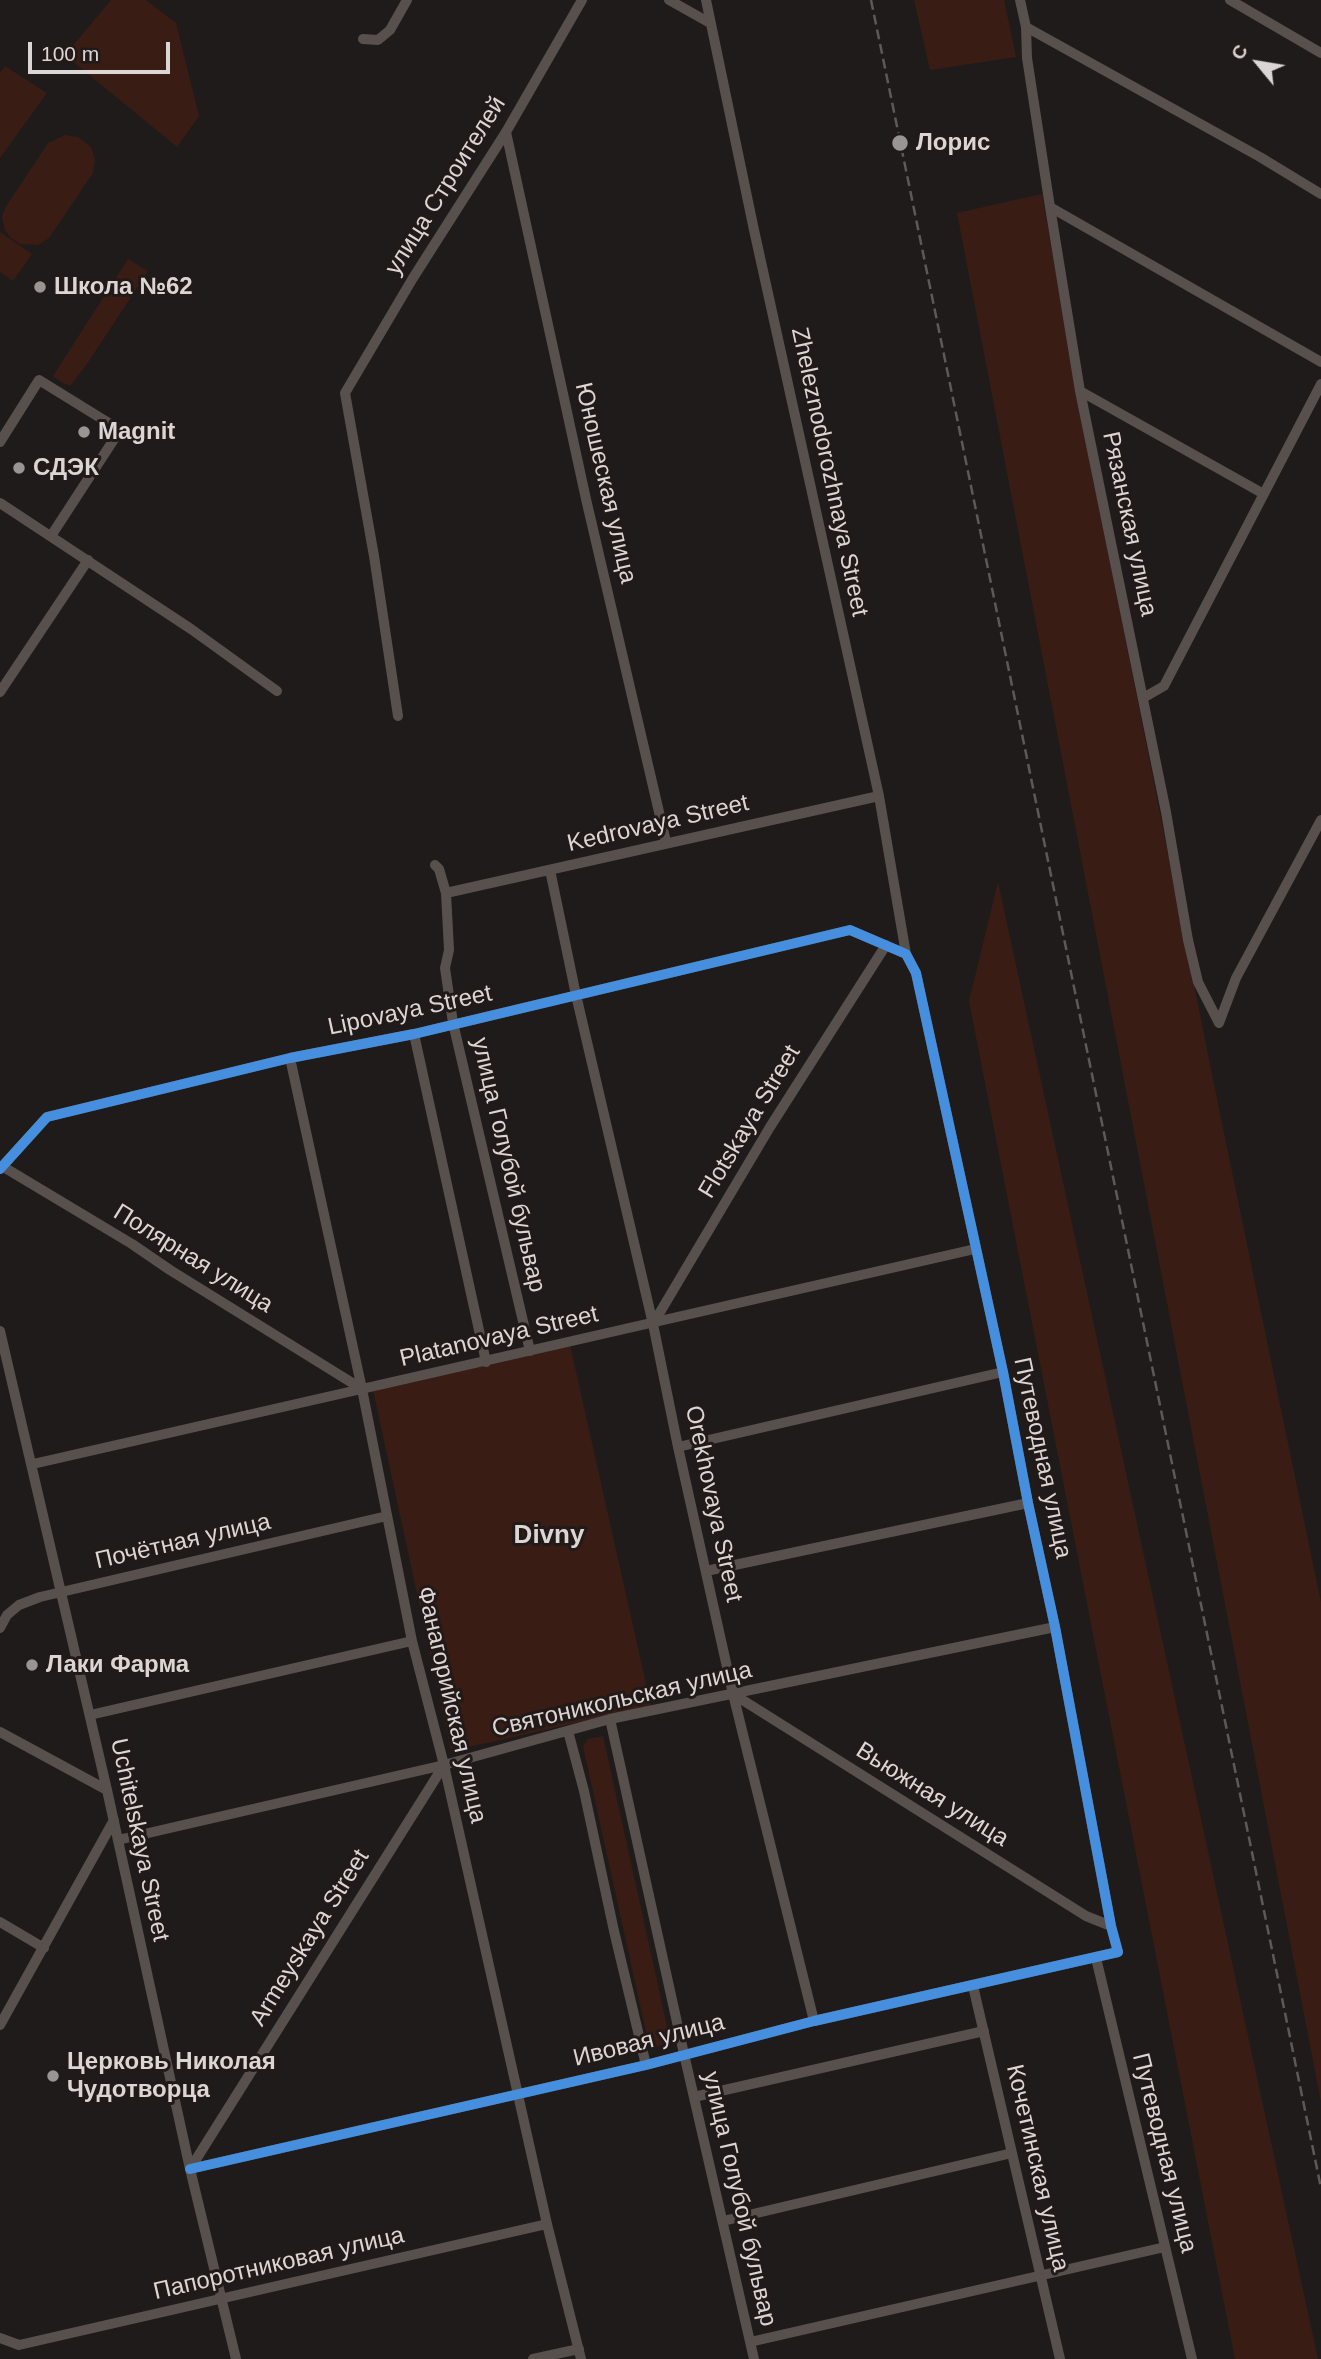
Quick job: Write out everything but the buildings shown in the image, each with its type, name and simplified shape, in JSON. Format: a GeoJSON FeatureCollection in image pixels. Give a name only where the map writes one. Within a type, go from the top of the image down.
{"type":"FeatureCollection","features":[{"type":"Feature","properties":{"kind":"street"},"geometry":{"type":"LineString","coordinates":[[363,39],[378,40],[390,30],[407,0]]}},
{"type":"Feature","properties":{"kind":"street","name":"улица Строителей"},"geometry":{"type":"LineString","coordinates":[[398,716],[374,556],[345,393],[413,278],[506,132],[582,0]]}},
{"type":"Feature","properties":{"kind":"street"},"geometry":{"type":"LineString","coordinates":[[669,0],[710,23]]}},
{"type":"Feature","properties":{"kind":"street","name":"Zheleznodorozhnaya Street"},"geometry":{"type":"LineString","coordinates":[[706,0],[879,796],[906,954],[916,973]]}},
{"type":"Feature","properties":{"kind":"street","name":"Рязанская улица"},"geometry":{"type":"LineString","coordinates":[[1020,0],[1080,391],[1143,698],[1188,940],[1198,982],[1219,1023],[1236,978],[1321,820]]}},
{"type":"Feature","properties":{"kind":"street"},"geometry":{"type":"LineString","coordinates":[[1230,0],[1321,53]]}},
{"type":"Feature","properties":{"kind":"street"},"geometry":{"type":"LineString","coordinates":[[1026,27],[1260,157],[1321,194]]}},
{"type":"Feature","properties":{"kind":"street","name":"Юношеская улица"},"geometry":{"type":"LineString","coordinates":[[506,132],[586,499],[666,842]]}},
{"type":"Feature","properties":{"kind":"street"},"geometry":{"type":"LineString","coordinates":[[1050,207],[1321,362]]}},
{"type":"Feature","properties":{"kind":"street"},"geometry":{"type":"LineString","coordinates":[[0,442],[38,380],[120,430],[51,536]]}},
{"type":"Feature","properties":{"kind":"street"},"geometry":{"type":"LineString","coordinates":[[1143,698],[1164,686],[1321,384]]}},
{"type":"Feature","properties":{"kind":"street"},"geometry":{"type":"LineString","coordinates":[[1080,391],[1262,493]]}},
{"type":"Feature","properties":{"kind":"street"},"geometry":{"type":"LineString","coordinates":[[0,503],[191,629],[277,691]]}},
{"type":"Feature","properties":{"kind":"street"},"geometry":{"type":"LineString","coordinates":[[0,692],[88,560]]}},
{"type":"Feature","properties":{"kind":"street","name":"Kedrovaya Street"},"geometry":{"type":"LineString","coordinates":[[446,893],[879,796]]}},
{"type":"Feature","properties":{"kind":"street","name":"улица Голубой бульвар"},"geometry":{"type":"LineString","coordinates":[[435,865],[439,869],[446,893],[449,950],[445,968],[453,1023],[530,1351]]}},
{"type":"Feature","properties":{"kind":"street","name":"Orekhovaya Street"},"geometry":{"type":"LineString","coordinates":[[550,870],[576,995],[653,1324],[733,1694],[814,2021]]}},
{"type":"Feature","properties":{"kind":"street","name":"Lipovaya Street"},"geometry":{"type":"LineString","coordinates":[[1,1167],[47,1117],[290,1058],[414,1034],[850,930],[886,945]]}},
{"type":"Feature","properties":{"kind":"street"},"geometry":{"type":"LineString","coordinates":[[886,945],[906,954]]}},
{"type":"Feature","properties":{"kind":"street","name":"Flotskaya Street"},"geometry":{"type":"LineString","coordinates":[[653,1324],[770,1127],[886,945]]}},
{"type":"Feature","properties":{"kind":"street","name":"Путеводная улица"},"geometry":{"type":"LineString","coordinates":[[916,973],[1003,1372],[1118,1952]]}},
{"type":"Feature","properties":{"kind":"street"},"geometry":{"type":"LineString","coordinates":[[414,1034],[486,1362]]}},
{"type":"Feature","properties":{"kind":"street","name":"Фанагорийская улица"},"geometry":{"type":"LineString","coordinates":[[290,1058],[362,1389],[412,1641],[444,1765],[547,2224],[580,2354]]}},
{"type":"Feature","properties":{"kind":"street","name":"Полярная улица"},"geometry":{"type":"LineString","coordinates":[[1,1167],[132,1244],[362,1389]]}},
{"type":"Feature","properties":{"kind":"street","name":"Platanovaya Street"},"geometry":{"type":"LineString","coordinates":[[33,1464],[975,1249]]}},
{"type":"Feature","properties":{"kind":"street","name":"Uchitelskaya Street"},"geometry":{"type":"LineString","coordinates":[[0,1331],[33,1464],[190,2169],[236,2359]]}},
{"type":"Feature","properties":{"kind":"street"},"geometry":{"type":"LineString","coordinates":[[678,1447],[1003,1372]]}},
{"type":"Feature","properties":{"kind":"street"},"geometry":{"type":"LineString","coordinates":[[706,1571],[1028,1503]]}},
{"type":"Feature","properties":{"kind":"street","name":"Почётная улица"},"geometry":{"type":"LineString","coordinates":[[0,1628],[7,1615],[19,1605],[40,1597],[387,1516]]}},
{"type":"Feature","properties":{"kind":"street","name":"Святоникольская улица"},"geometry":{"type":"LineString","coordinates":[[118,1840],[444,1765],[610,1720],[1055,1627]]}},
{"type":"Feature","properties":{"kind":"street"},"geometry":{"type":"LineString","coordinates":[[90,1715],[412,1641]]}},
{"type":"Feature","properties":{"kind":"street","name":"Вьюжная улица"},"geometry":{"type":"LineString","coordinates":[[733,1694],[1086,1916],[1111,1926]]}},
{"type":"Feature","properties":{"kind":"street","name":"улица Голубой бульвар"},"geometry":{"type":"LineString","coordinates":[[610,1720],[754,2359]]}},
{"type":"Feature","properties":{"kind":"street"},"geometry":{"type":"LineString","coordinates":[[568,1731],[646,2065]]}},
{"type":"Feature","properties":{"kind":"street"},"geometry":{"type":"LineString","coordinates":[[0,1732],[107,1790]]}},
{"type":"Feature","properties":{"kind":"street","name":"Armeyskaya Street"},"geometry":{"type":"LineString","coordinates":[[190,2169],[444,1765]]}},
{"type":"Feature","properties":{"kind":"street"},"geometry":{"type":"LineString","coordinates":[[0,2025],[114,1820]]}},
{"type":"Feature","properties":{"kind":"street"},"geometry":{"type":"LineString","coordinates":[[0,1922],[44,1948]]}},
{"type":"Feature","properties":{"kind":"street","name":"Ивовая улица"},"geometry":{"type":"LineString","coordinates":[[190,2169],[646,2065],[814,2021],[1118,1952]]}},
{"type":"Feature","properties":{"kind":"street","name":"Путеводная улица"},"geometry":{"type":"LineString","coordinates":[[1096,1958],[1192,2359]]}},
{"type":"Feature","properties":{"kind":"street","name":"Кочетинская улица"},"geometry":{"type":"LineString","coordinates":[[973,1986],[1059,2359]]}},
{"type":"Feature","properties":{"kind":"street"},"geometry":{"type":"LineString","coordinates":[[694,2097],[984,2031]]}},
{"type":"Feature","properties":{"kind":"street"},"geometry":{"type":"LineString","coordinates":[[723,2221],[1012,2152]]}},
{"type":"Feature","properties":{"kind":"street","name":"Папоротниковая улица"},"geometry":{"type":"LineString","coordinates":[[0,2338],[19,2345],[547,2224]]}},
{"type":"Feature","properties":{"kind":"street"},"geometry":{"type":"LineString","coordinates":[[750,2342],[1165,2247]]}},
{"type":"Feature","properties":{"kind":"street"},"geometry":{"type":"LineString","coordinates":[[533,2359],[580,2354]]}},
{"type":"Feature","properties":{"kind":"shaded area"},"geometry":{"type":"Polygon","coordinates":[[[111,0],[146,0],[176,23],[199,116],[177,147],[65,55],[111,0]]]}},
{"type":"Feature","properties":{"kind":"shaded area"},"geometry":{"type":"Polygon","coordinates":[[[914,0],[1004,0],[1016,57],[930,70],[914,0]]]}},
{"type":"Feature","properties":{"kind":"shaded area"},"geometry":{"type":"Polygon","coordinates":[[[5,66],[47,93],[0,158],[0,73],[5,66]]]}},
{"type":"Feature","properties":{"kind":"shaded area"},"geometry":{"type":"Polygon","coordinates":[[[65,135],[78,137],[91,147],[95,160],[93,173],[49,238],[38,245],[20,244],[5,230],[2,217],[5,208],[48,143],[65,135]]]}},
{"type":"Feature","properties":{"kind":"shaded area"},"geometry":{"type":"Polygon","coordinates":[[[1042,194],[1083,426],[1211,1070],[1321,1603],[1321,2102],[957,213],[1042,194]]]}},
{"type":"Feature","properties":{"kind":"shaded area"},"geometry":{"type":"Polygon","coordinates":[[[0,232],[32,254],[13,281],[0,272],[0,232]]]}},
{"type":"Feature","properties":{"kind":"shaded area"},"geometry":{"type":"Polygon","coordinates":[[[128,259],[148,271],[70,386],[58,380],[53,376],[128,259]]]}},
{"type":"Feature","properties":{"kind":"shaded area"},"geometry":{"type":"Polygon","coordinates":[[[998,882],[1318,2359],[1235,2359],[969,1001],[998,882]]]}},
{"type":"Feature","properties":{"kind":"shaded area"},"geometry":{"type":"Polygon","coordinates":[[[570,1345],[651,1706],[451,1751],[373,1390],[570,1345]]]}},
{"type":"Feature","properties":{"kind":"shaded area"},"geometry":{"type":"Polygon","coordinates":[[[603,1736],[669,2035],[662,2045],[654,2047],[648,2041],[583,1746],[588,1739],[603,1736]]]}},
{"type":"Feature","properties":{"kind":"railway"},"geometry":{"type":"LineString","coordinates":[[871,0],[1321,2188]]}},
{"type":"Feature","properties":{"kind":"cycle path"},"geometry":{"type":"LineString","coordinates":[[0,1169],[47,1117],[290,1058],[414,1034],[850,930],[906,954],[916,973],[1003,1372],[1118,1952],[814,2021],[646,2065],[190,2169]]}},
{"type":"Feature","properties":{"kind":"place","name":"Лорис"},"geometry":{"type":"Point","coordinates":[900,143]}},
{"type":"Feature","properties":{"kind":"place","name":"Школа №62"},"geometry":{"type":"Point","coordinates":[40,287]}},
{"type":"Feature","properties":{"kind":"place","name":"Magnit"},"geometry":{"type":"Point","coordinates":[84,432]}},
{"type":"Feature","properties":{"kind":"place","name":"СДЭК"},"geometry":{"type":"Point","coordinates":[19,468]}},
{"type":"Feature","properties":{"kind":"place","name":"Лаки Фарма"},"geometry":{"type":"Point","coordinates":[32,1665]}},
{"type":"Feature","properties":{"kind":"place","name":"Церковь Николая Чудотворца"},"geometry":{"type":"Point","coordinates":[53,2076]}},
{"type":"Feature","properties":{"kind":"district","name":"Divny"},"geometry":{"type":"Point","coordinates":[549,1536]}}]}
